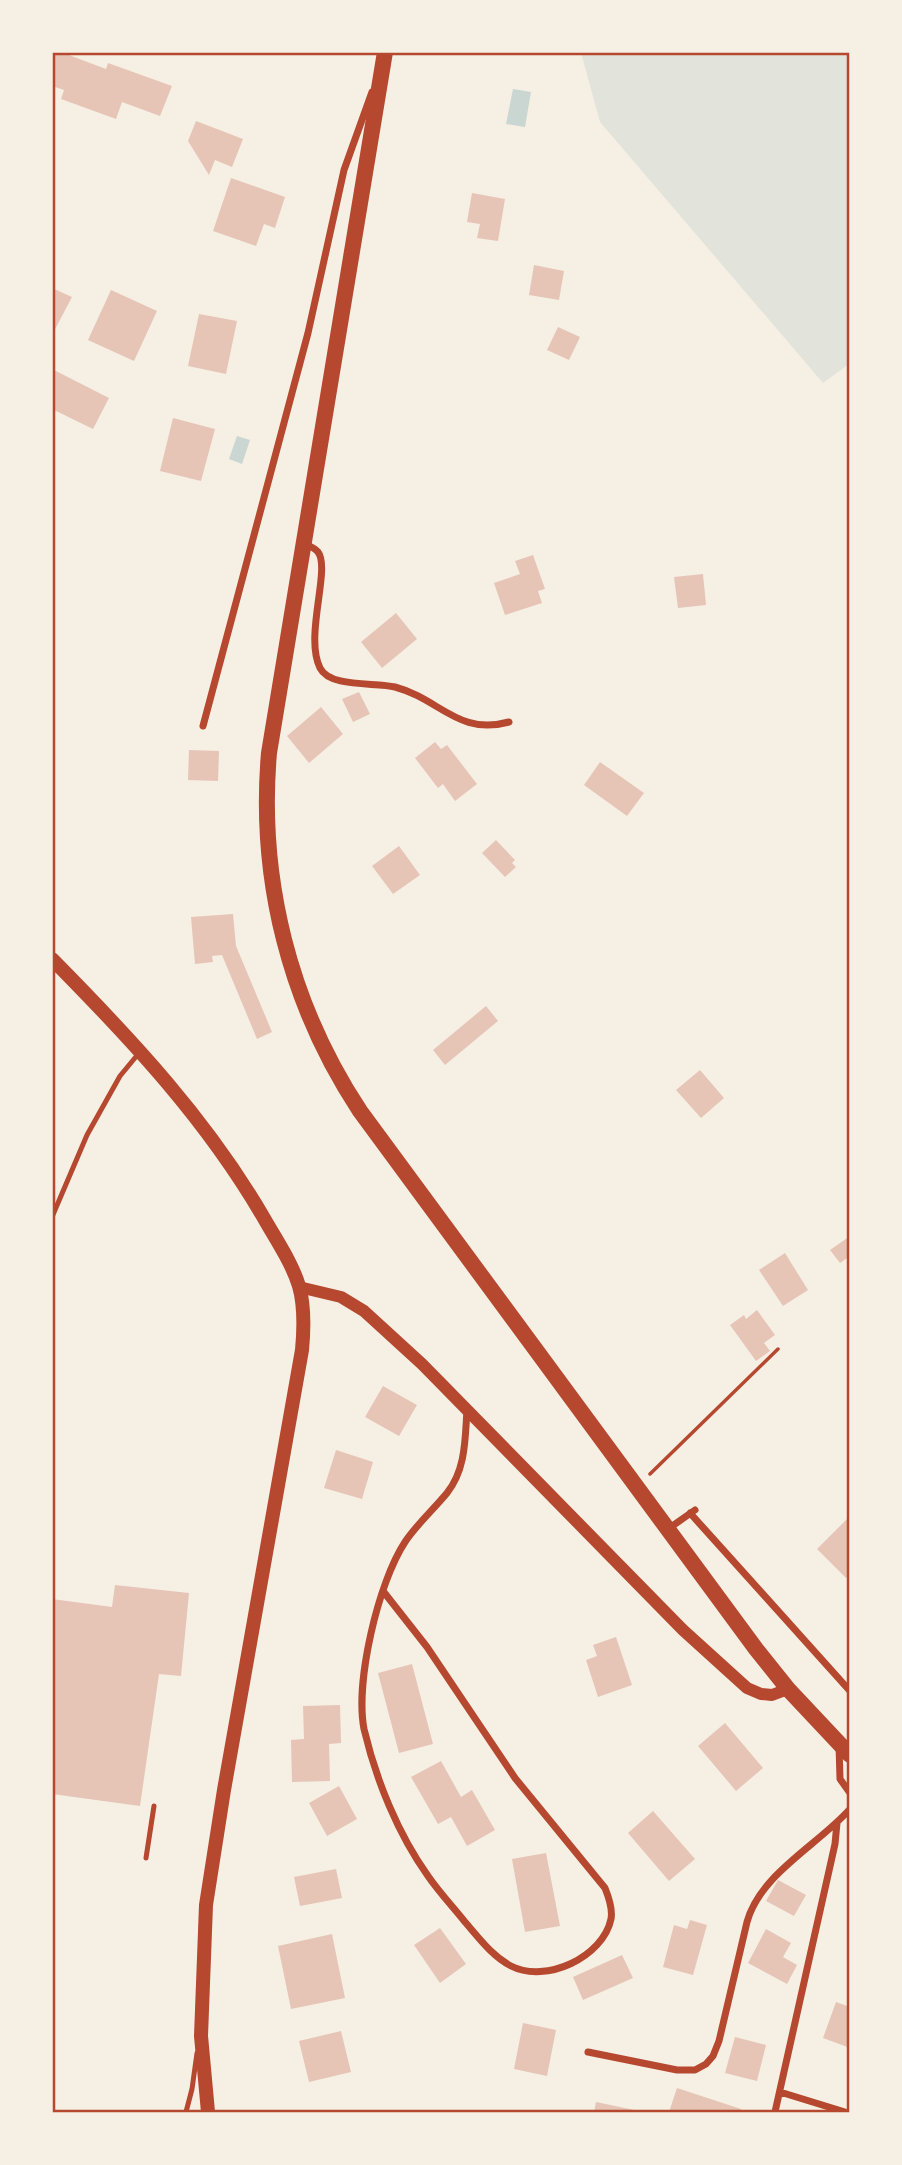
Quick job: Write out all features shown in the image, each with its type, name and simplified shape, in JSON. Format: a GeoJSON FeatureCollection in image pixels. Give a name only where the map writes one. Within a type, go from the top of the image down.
{"type":"FeatureCollection","features":[{"type":"Feature","properties":{"kind":"main road"},"geometry":{"type":"LineString","coordinates":[[385,57],[272,727],[266,786],[267,845],[282,933],[296,984],[324,1050],[360,1111],[756,1649],[788,1689],[844,1749]]}},
{"type":"Feature","properties":{"kind":"main road"},"geometry":{"type":"LineString","coordinates":[[52,959],[141,1050],[230,1163],[288,1260],[299,1287],[304,1312],[302,1350],[206,1905],[201,2036],[208,2112]]}},
{"type":"Feature","properties":{"kind":"street"},"geometry":{"type":"LineString","coordinates":[[203,726],[308,333],[342,179],[385,57]]}},
{"type":"Feature","properties":{"kind":"street"},"geometry":{"type":"LineString","coordinates":[[303,544],[319,553],[322,565],[314,646],[323,673],[343,681],[377,683],[404,689],[472,725],[488,726],[509,722]]}},
{"type":"Feature","properties":{"kind":"street"},"geometry":{"type":"LineString","coordinates":[[299,1287],[328,1292],[358,1306],[422,1364],[683,1630],[747,1688],[772,1695],[788,1689]]}},
{"type":"Feature","properties":{"kind":"street"},"geometry":{"type":"LineString","coordinates":[[383,1591],[427,1647],[515,1777],[605,1888],[612,1914],[608,1929],[597,1944],[568,1965],[550,1970],[514,1968],[480,1940],[436,1886],[401,1830],[374,1764],[361,1716],[360,1700],[364,1673],[383,1591],[404,1544],[457,1477],[464,1450],[467,1410]]}},
{"type":"Feature","properties":{"kind":"street"},"geometry":{"type":"LineString","coordinates":[[667,1530],[692,1512],[849,1691]]}},
{"type":"Feature","properties":{"kind":"street"},"geometry":{"type":"LineString","coordinates":[[844,1749],[838,1767],[840,1779],[849,1793]]}},
{"type":"Feature","properties":{"kind":"street"},"geometry":{"type":"LineString","coordinates":[[588,2052],[677,2070],[695,2070],[710,2061],[719,2041],[747,1922],[754,1904],[771,1881],[838,1823],[849,1809]]}},
{"type":"Feature","properties":{"kind":"street"},"geometry":{"type":"LineString","coordinates":[[775,2112],[838,1823]]}},
{"type":"Feature","properties":{"kind":"street"},"geometry":{"type":"LineString","coordinates":[[780,2092],[845,2112]]}},
{"type":"Feature","properties":{"kind":"lane"},"geometry":{"type":"LineString","coordinates":[[52,1217],[87,1135],[120,1076],[141,1050]]}},
{"type":"Feature","properties":{"kind":"lane"},"geometry":{"type":"LineString","coordinates":[[146,1858],[154,1806]]}},
{"type":"Feature","properties":{"kind":"lane"},"geometry":{"type":"LineString","coordinates":[[186,2112],[201,2036]]}},
{"type":"Feature","properties":{"kind":"path"},"geometry":{"type":"LineString","coordinates":[[636,1487],[778,1349]]}},
{"type":"Feature","properties":{"kind":"shaded area"},"geometry":{"type":"Polygon","coordinates":[[[581,53],[849,53],[849,364],[823,383],[600,122],[581,53]]]}},
{"type":"Feature","properties":{"kind":"shaded area"},"geometry":{"type":"Polygon","coordinates":[[[513,89],[531,92],[525,127],[506,124],[513,89]]]}},
{"type":"Feature","properties":{"kind":"shaded area"},"geometry":{"type":"Polygon","coordinates":[[[237,436],[250,440],[242,464],[229,459],[237,436]]]}},
{"type":"Feature","properties":{"kind":"building"},"geometry":{"type":"Polygon","coordinates":[[[55,52],[106,69],[108,63],[172,86],[160,116],[122,102],[116,119],[61,99],[64,90],[52,86],[52,59],[55,52]]]}},
{"type":"Feature","properties":{"kind":"building"},"geometry":{"type":"Polygon","coordinates":[[[196,121],[243,139],[232,167],[215,160],[209,175],[188,141],[196,121]]]}},
{"type":"Feature","properties":{"kind":"building"},"geometry":{"type":"Polygon","coordinates":[[[231,178],[285,197],[275,228],[264,224],[256,246],[213,231],[231,178]]]}},
{"type":"Feature","properties":{"kind":"building"},"geometry":{"type":"Polygon","coordinates":[[[472,193],[505,199],[498,241],[477,238],[480,224],[467,222],[472,193]]]}},
{"type":"Feature","properties":{"kind":"building"},"geometry":{"type":"Polygon","coordinates":[[[534,265],[564,271],[559,300],[529,295],[534,265]]]}},
{"type":"Feature","properties":{"kind":"building"},"geometry":{"type":"Polygon","coordinates":[[[52,288],[72,297],[52,335],[52,288]]]}},
{"type":"Feature","properties":{"kind":"building"},"geometry":{"type":"Polygon","coordinates":[[[111,290],[157,311],[134,361],[88,340],[111,290]]]}},
{"type":"Feature","properties":{"kind":"building"},"geometry":{"type":"Polygon","coordinates":[[[199,314],[237,321],[226,374],[188,366],[199,314]]]}},
{"type":"Feature","properties":{"kind":"building"},"geometry":{"type":"Polygon","coordinates":[[[558,327],[580,337],[569,360],[547,350],[558,327]]]}},
{"type":"Feature","properties":{"kind":"building"},"geometry":{"type":"Polygon","coordinates":[[[52,369],[109,398],[93,429],[52,409],[52,369]]]}},
{"type":"Feature","properties":{"kind":"building"},"geometry":{"type":"Polygon","coordinates":[[[173,418],[215,429],[201,481],[160,471],[173,418]]]}},
{"type":"Feature","properties":{"kind":"building"},"geometry":{"type":"Polygon","coordinates":[[[533,555],[545,589],[538,591],[542,603],[505,615],[494,583],[520,574],[515,561],[533,555]]]}},
{"type":"Feature","properties":{"kind":"building"},"geometry":{"type":"Polygon","coordinates":[[[703,574],[706,605],[678,608],[674,577],[703,574]]]}},
{"type":"Feature","properties":{"kind":"building"},"geometry":{"type":"Polygon","coordinates":[[[396,613],[417,639],[382,668],[361,642],[396,613]]]}},
{"type":"Feature","properties":{"kind":"building"},"geometry":{"type":"Polygon","coordinates":[[[359,692],[370,714],[353,722],[342,699],[359,692]]]}},
{"type":"Feature","properties":{"kind":"building"},"geometry":{"type":"Polygon","coordinates":[[[321,707],[343,734],[309,763],[287,736],[321,707]]]}},
{"type":"Feature","properties":{"kind":"building"},"geometry":{"type":"Polygon","coordinates":[[[435,742],[441,749],[447,745],[477,784],[455,801],[443,784],[438,788],[415,758],[435,742]]]}},
{"type":"Feature","properties":{"kind":"building"},"geometry":{"type":"Polygon","coordinates":[[[189,750],[219,751],[218,781],[188,780],[189,750]]]}},
{"type":"Feature","properties":{"kind":"building"},"geometry":{"type":"Polygon","coordinates":[[[600,762],[644,793],[627,816],[584,785],[600,762]]]}},
{"type":"Feature","properties":{"kind":"building"},"geometry":{"type":"Polygon","coordinates":[[[496,840],[515,860],[512,863],[516,867],[505,877],[482,853],[496,840]]]}},
{"type":"Feature","properties":{"kind":"building"},"geometry":{"type":"Polygon","coordinates":[[[399,846],[420,875],[393,894],[372,866],[399,846]]]}},
{"type":"Feature","properties":{"kind":"building"},"geometry":{"type":"Polygon","coordinates":[[[233,914],[236,946],[272,1032],[257,1039],[222,955],[212,956],[213,962],[195,964],[191,917],[233,914]]]}},
{"type":"Feature","properties":{"kind":"building"},"geometry":{"type":"Polygon","coordinates":[[[486,1006],[498,1021],[445,1065],[433,1050],[486,1006]]]}},
{"type":"Feature","properties":{"kind":"building"},"geometry":{"type":"Polygon","coordinates":[[[700,1070],[724,1098],[701,1118],[676,1090],[700,1070]]]}},
{"type":"Feature","properties":{"kind":"building"},"geometry":{"type":"Polygon","coordinates":[[[850,1236],[850,1256],[840,1263],[830,1250],[850,1236]]]}},
{"type":"Feature","properties":{"kind":"building"},"geometry":{"type":"Polygon","coordinates":[[[785,1253],[808,1290],[783,1306],[759,1270],[785,1253]]]}},
{"type":"Feature","properties":{"kind":"building"},"geometry":{"type":"Polygon","coordinates":[[[757,1310],[775,1335],[764,1343],[770,1351],[756,1361],[730,1325],[744,1315],[746,1319],[757,1310]]]}},
{"type":"Feature","properties":{"kind":"building"},"geometry":{"type":"Polygon","coordinates":[[[383,1386],[417,1405],[399,1436],[365,1417],[383,1386]]]}},
{"type":"Feature","properties":{"kind":"building"},"geometry":{"type":"Polygon","coordinates":[[[336,1450],[373,1462],[362,1499],[324,1488],[336,1450]]]}},
{"type":"Feature","properties":{"kind":"building"},"geometry":{"type":"Polygon","coordinates":[[[850,1516],[850,1575],[846,1578],[817,1549],[850,1516]]]}},
{"type":"Feature","properties":{"kind":"building"},"geometry":{"type":"Polygon","coordinates":[[[115,1585],[189,1593],[181,1676],[159,1674],[140,1806],[52,1794],[52,1599],[112,1607],[115,1585]]]}},
{"type":"Feature","properties":{"kind":"building"},"geometry":{"type":"Polygon","coordinates":[[[616,1637],[632,1685],[598,1697],[586,1660],[597,1656],[593,1645],[616,1637]]]}},
{"type":"Feature","properties":{"kind":"building"},"geometry":{"type":"Polygon","coordinates":[[[412,1664],[433,1744],[399,1753],[378,1673],[412,1664]]]}},
{"type":"Feature","properties":{"kind":"building"},"geometry":{"type":"Polygon","coordinates":[[[340,1705],[341,1743],[329,1744],[330,1781],[292,1782],[291,1740],[304,1739],[303,1706],[340,1705]]]}},
{"type":"Feature","properties":{"kind":"building"},"geometry":{"type":"Polygon","coordinates":[[[725,1723],[763,1768],[736,1791],[698,1746],[725,1723]]]}},
{"type":"Feature","properties":{"kind":"building"},"geometry":{"type":"Polygon","coordinates":[[[441,1761],[461,1797],[472,1790],[495,1830],[467,1846],[451,1817],[438,1824],[411,1777],[441,1761]]]}},
{"type":"Feature","properties":{"kind":"building"},"geometry":{"type":"Polygon","coordinates":[[[339,1786],[357,1819],[327,1836],[309,1803],[339,1786]]]}},
{"type":"Feature","properties":{"kind":"building"},"geometry":{"type":"Polygon","coordinates":[[[653,1811],[695,1859],[669,1881],[628,1833],[653,1811]]]}},
{"type":"Feature","properties":{"kind":"building"},"geometry":{"type":"Polygon","coordinates":[[[546,1853],[560,1926],[525,1932],[512,1859],[546,1853]]]}},
{"type":"Feature","properties":{"kind":"building"},"geometry":{"type":"Polygon","coordinates":[[[336,1869],[342,1898],[300,1906],[294,1877],[336,1869]]]}},
{"type":"Feature","properties":{"kind":"building"},"geometry":{"type":"Polygon","coordinates":[[[778,1880],[806,1895],[794,1916],[766,1901],[778,1880]]]}},
{"type":"Feature","properties":{"kind":"building"},"geometry":{"type":"Polygon","coordinates":[[[690,1920],[707,1925],[693,1975],[663,1967],[674,1925],[687,1929],[690,1920]]]}},
{"type":"Feature","properties":{"kind":"building"},"geometry":{"type":"Polygon","coordinates":[[[440,1928],[466,1964],[440,1983],[414,1945],[440,1928]]]}},
{"type":"Feature","properties":{"kind":"building"},"geometry":{"type":"Polygon","coordinates":[[[766,1929],[791,1943],[783,1957],[797,1965],[787,1984],[748,1963],[766,1929]]]}},
{"type":"Feature","properties":{"kind":"building"},"geometry":{"type":"Polygon","coordinates":[[[332,1934],[345,1998],[291,2009],[278,1946],[332,1934]]]}},
{"type":"Feature","properties":{"kind":"building"},"geometry":{"type":"Polygon","coordinates":[[[622,1955],[633,1978],[583,2000],[573,1977],[622,1955]]]}},
{"type":"Feature","properties":{"kind":"building"},"geometry":{"type":"Polygon","coordinates":[[[836,2002],[850,2007],[850,2048],[823,2038],[836,2002]]]}},
{"type":"Feature","properties":{"kind":"building"},"geometry":{"type":"Polygon","coordinates":[[[523,2023],[556,2030],[547,2076],[514,2069],[523,2023]]]}},
{"type":"Feature","properties":{"kind":"building"},"geometry":{"type":"Polygon","coordinates":[[[341,2031],[351,2072],[309,2082],[299,2041],[341,2031]]]}},
{"type":"Feature","properties":{"kind":"building"},"geometry":{"type":"Polygon","coordinates":[[[735,2037],[766,2045],[757,2081],[725,2073],[735,2037]]]}},
{"type":"Feature","properties":{"kind":"building"},"geometry":{"type":"Polygon","coordinates":[[[677,2088],[741,2109],[740,2112],[669,2112],[677,2088]]]}},
{"type":"Feature","properties":{"kind":"building"},"geometry":{"type":"Polygon","coordinates":[[[596,2102],[639,2111],[639,2112],[594,2112],[596,2102]]]}}]}
